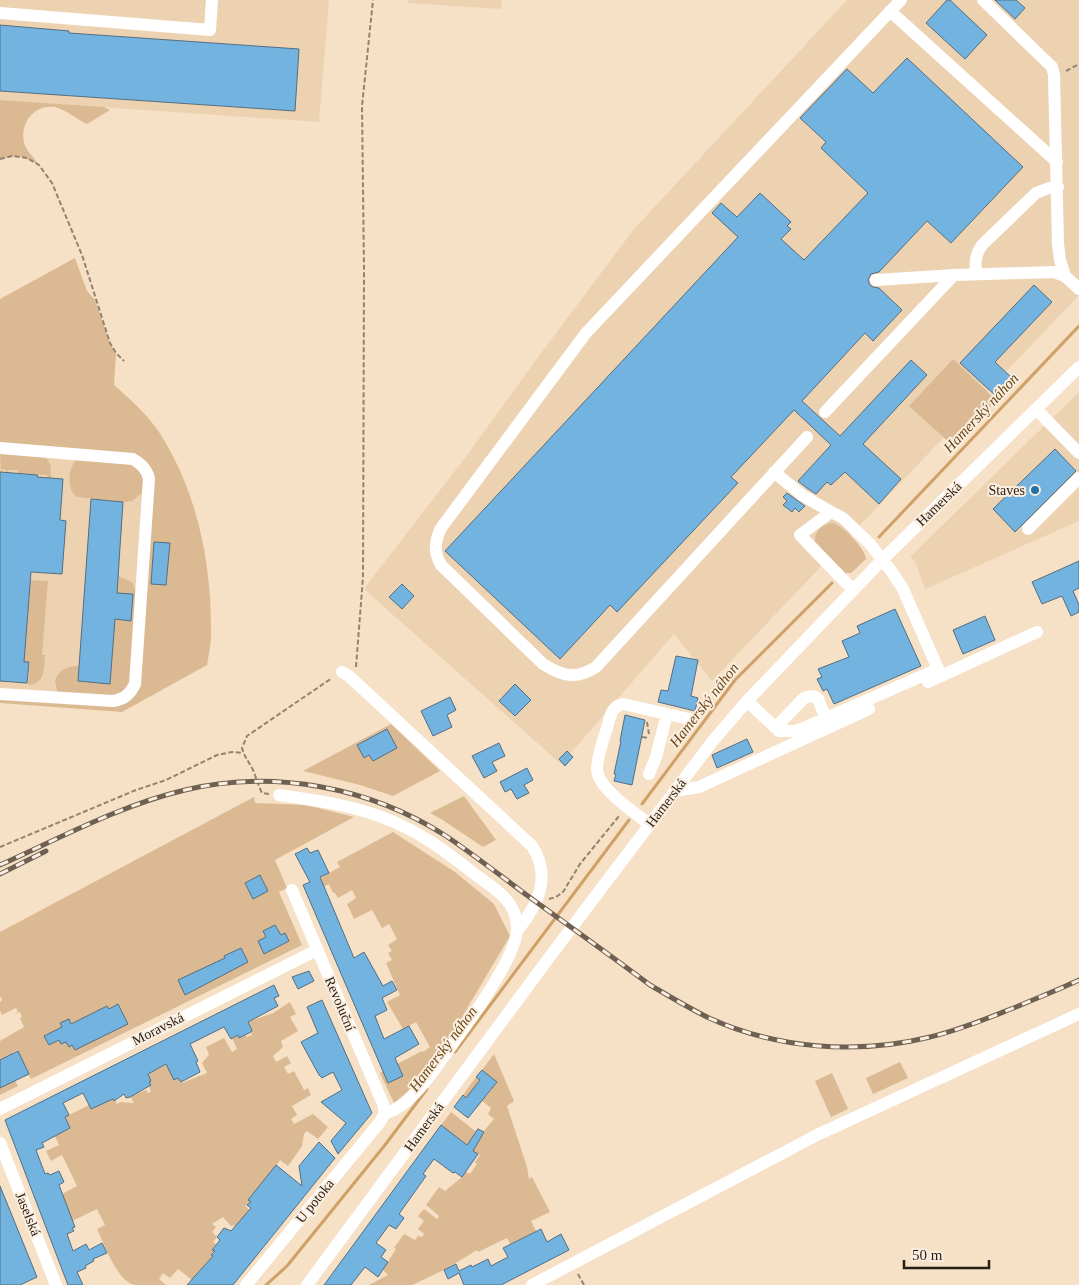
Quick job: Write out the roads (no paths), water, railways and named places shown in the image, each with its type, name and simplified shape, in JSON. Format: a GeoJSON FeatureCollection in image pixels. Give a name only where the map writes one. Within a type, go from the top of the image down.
{"type":"FeatureCollection","features":[{"type":"Feature","properties":{"kind":"street"},"geometry":{"type":"LineString","coordinates":[[0,13],[210,30],[212,0]]}},
{"type":"Feature","properties":{"kind":"street"},"geometry":{"type":"LineString","coordinates":[[807,437],[596,667],[586,674],[562,674],[543,664],[441,565],[435,552],[435,544],[441,528],[586,333],[900,0]]}},
{"type":"Feature","properties":{"kind":"street"},"geometry":{"type":"LineString","coordinates":[[983,0],[1052,67],[1054,74],[1060,260],[1065,276]]}},
{"type":"Feature","properties":{"kind":"street"},"geometry":{"type":"LineString","coordinates":[[890,11],[1057,162]]}},
{"type":"Feature","properties":{"kind":"street"},"geometry":{"type":"LineString","coordinates":[[976,274],[975,262],[982,245],[1036,193],[1058,187]]}},
{"type":"Feature","properties":{"kind":"street"},"geometry":{"type":"LineString","coordinates":[[876,280],[976,274],[1054,272],[1065,276],[1079,289]]}},
{"type":"Feature","properties":{"kind":"street"},"geometry":{"type":"LineString","coordinates":[[825,412],[954,275]]}},
{"type":"Feature","properties":{"kind":"street","name":"Hamerská"},"geometry":{"type":"LineString","coordinates":[[307,1285],[551,955],[712,742],[748,701],[882,559],[1079,367]]}},
{"type":"Feature","properties":{"kind":"street"},"geometry":{"type":"LineString","coordinates":[[1036,409],[1079,453]]}},
{"type":"Feature","properties":{"kind":"street"},"geometry":{"type":"LineString","coordinates":[[0,448],[133,459],[148,472],[149,479],[134,684],[132,689],[125,698],[113,701],[0,694]]}},
{"type":"Feature","properties":{"kind":"street"},"geometry":{"type":"LineString","coordinates":[[748,701],[779,731],[795,731],[938,669],[900,584],[870,544],[843,518],[802,495],[774,472]]}},
{"type":"Feature","properties":{"kind":"street"},"geometry":{"type":"LineString","coordinates":[[1028,529],[1079,478]]}},
{"type":"Feature","properties":{"kind":"street"},"geometry":{"type":"LineString","coordinates":[[831,512],[799,537],[815,558],[853,590]]}},
{"type":"Feature","properties":{"kind":"street"},"geometry":{"type":"LineString","coordinates":[[675,792],[699,787],[1037,632]]}},
{"type":"Feature","properties":{"kind":"street"},"geometry":{"type":"LineString","coordinates":[[345,674],[532,846],[542,868],[541,886],[532,911],[517,932],[511,953],[492,985],[452,1045],[414,1094],[392,1112],[384,1115]]}},
{"type":"Feature","properties":{"kind":"street"},"geometry":{"type":"LineString","coordinates":[[775,728],[804,698],[810,696],[815,696],[818,699],[826,718]]}},
{"type":"Feature","properties":{"kind":"street"},"geometry":{"type":"LineString","coordinates":[[650,825],[599,779],[597,772],[599,756],[612,713],[616,707],[623,704],[689,719]]}},
{"type":"Feature","properties":{"kind":"street"},"geometry":{"type":"LineString","coordinates":[[648,774],[656,757],[668,714]]}},
{"type":"Feature","properties":{"kind":"street"},"geometry":{"type":"LineString","coordinates":[[278,794],[335,804],[378,816],[423,837],[504,897],[514,912],[517,932]]}},
{"type":"Feature","properties":{"kind":"street","name":"Revoluční"},"geometry":{"type":"LineString","coordinates":[[292,890],[383,1104],[384,1115]]}},
{"type":"Feature","properties":{"kind":"street","name":"Moravská"},"geometry":{"type":"LineString","coordinates":[[0,1109],[317,950]]}},
{"type":"Feature","properties":{"kind":"street"},"geometry":{"type":"LineString","coordinates":[[532,1285],[817,1135],[1079,1014]]}},
{"type":"Feature","properties":{"kind":"street","name":"U potoka"},"geometry":{"type":"LineString","coordinates":[[246,1285],[384,1115]]}},
{"type":"Feature","properties":{"kind":"street","name":"Jaselská"},"geometry":{"type":"LineString","coordinates":[[0,1144],[56,1285]]}},
{"type":"Feature","properties":{"kind":"waterway","name":"Hamerský náhon"},"geometry":{"type":"LineString","coordinates":[[879,537],[1079,326]]}},
{"type":"Feature","properties":{"kind":"waterway","name":"Hamerský náhon"},"geometry":{"type":"LineString","coordinates":[[642,804],[735,680],[832,583]]}},
{"type":"Feature","properties":{"kind":"waterway","name":"Hamerský náhon"},"geometry":{"type":"LineString","coordinates":[[455,1052],[629,820]]}},
{"type":"Feature","properties":{"kind":"waterway","name":"Hamerský náhon"},"geometry":{"type":"LineString","coordinates":[[266,1285],[287,1266],[385,1145],[427,1089]]}},
{"type":"Feature","properties":{"kind":"railway"},"geometry":{"type":"LineString","coordinates":[[0,865],[114,813],[161,796],[219,784],[253,781],[287,782],[353,794],[386,805],[417,819],[446,836],[650,985],[707,1017],[733,1028],[760,1036],[817,1046],[874,1046],[902,1043],[963,1027],[1079,980]]}},
{"type":"Feature","properties":{"kind":"railway"},"geometry":{"type":"LineString","coordinates":[[0,874],[46,851]]}},
{"type":"Feature","properties":{"kind":"place","name":"Staves"},"geometry":{"type":"Point","coordinates":[1035,490]}}]}
